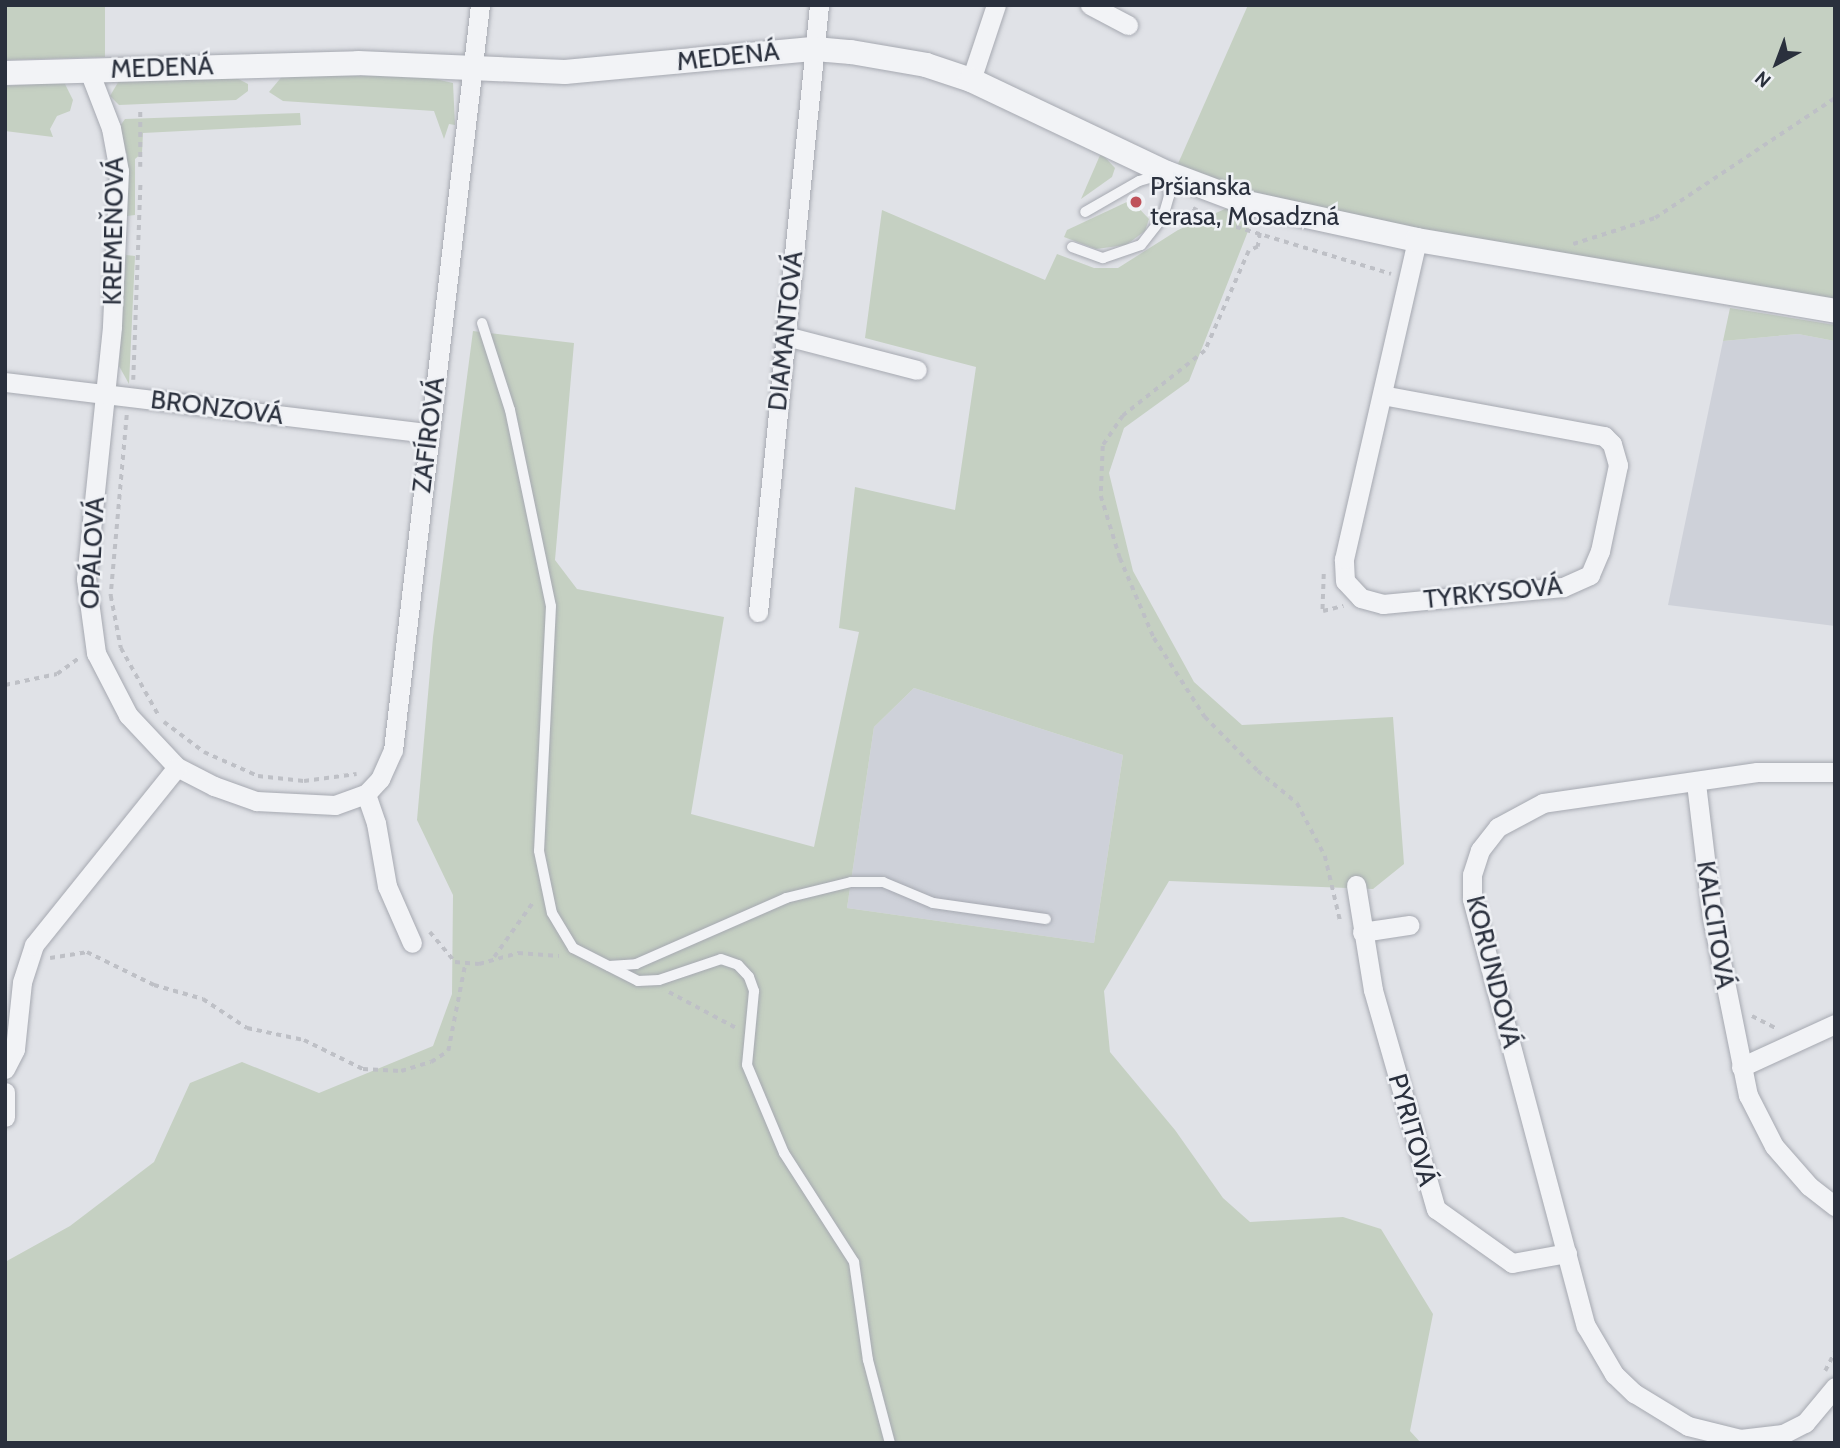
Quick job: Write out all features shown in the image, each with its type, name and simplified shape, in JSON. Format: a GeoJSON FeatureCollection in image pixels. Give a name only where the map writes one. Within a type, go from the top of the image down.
{"type":"FeatureCollection","features":[{"type":"Feature","properties":{"kind":"street","name":"ZAFÍROVÁ"},"geometry":{"type":"LineString","coordinates":[[366,794],[380,779],[393,750],[480,5]]}},
{"type":"Feature","properties":{"kind":"street","name":"DIAMANTOVÁ"},"geometry":{"type":"LineString","coordinates":[[758,612],[819,5]]}},
{"type":"Feature","properties":{"kind":"street"},"geometry":{"type":"LineString","coordinates":[[971,80],[996,5]]}},
{"type":"Feature","properties":{"kind":"street"},"geometry":{"type":"LineString","coordinates":[[1090,5],[1128,25]]}},
{"type":"Feature","properties":{"kind":"street","name":"MEDENÁ"},"geometry":{"type":"LineString","coordinates":[[5,73],[358,63],[565,72],[815,49],[888,57],[971,80],[1167,173],[1247,203],[1417,240],[1835,311]]}},
{"type":"Feature","properties":{"kind":"street","name":"KREMEŇOVÁ"},"geometry":{"type":"LineString","coordinates":[[89,71],[111,128],[119,171],[106,395]]}},
{"type":"Feature","properties":{"kind":"street"},"geometry":{"type":"LineString","coordinates":[[1361,598],[1345,581],[1343,559],[1417,240]]}},
{"type":"Feature","properties":{"kind":"street"},"geometry":{"type":"LineString","coordinates":[[786,336],[918,370]]}},
{"type":"Feature","properties":{"kind":"street","name":"BRONZOVÁ"},"geometry":{"type":"LineString","coordinates":[[5,382],[429,433]]}},
{"type":"Feature","properties":{"kind":"street","name":"OPÁLOVÁ"},"geometry":{"type":"LineString","coordinates":[[106,395],[86,579],[94,642],[106,676],[128,715],[177,767],[236,795],[275,804],[335,805],[366,794]]}},
{"type":"Feature","properties":{"kind":"street","name":"TYRKYSOVÁ"},"geometry":{"type":"LineString","coordinates":[[1361,598],[1383,604],[1563,587],[1584,581],[1597,559],[1618,465],[1612,444],[1596,432],[1382,395]]}},
{"type":"Feature","properties":{"kind":"street"},"geometry":{"type":"LineString","coordinates":[[5,1069],[15,1049],[27,962],[46,928],[177,767]]}},
{"type":"Feature","properties":{"kind":"street","name":"KORUNDOVÁ"},"geometry":{"type":"LineString","coordinates":[[1567,1253],[1477,928],[1472,875],[1480,850],[1498,827],[1520,812],[1543,803],[1798,769],[1835,772]]}},
{"type":"Feature","properties":{"kind":"street","name":"KALCITOVÁ"},"geometry":{"type":"LineString","coordinates":[[1696,783],[1712,917],[1741,1067],[1758,1119],[1774,1146],[1809,1186],[1835,1206]]}},
{"type":"Feature","properties":{"kind":"street"},"geometry":{"type":"LineString","coordinates":[[366,794],[376,823],[387,886],[412,943]]}},
{"type":"Feature","properties":{"kind":"street","name":"PYRITOVÁ"},"geometry":{"type":"LineString","coordinates":[[1356,885],[1354,932],[1436,1209],[1512,1263],[1567,1253]]}},
{"type":"Feature","properties":{"kind":"street"},"geometry":{"type":"LineString","coordinates":[[1354,932],[1409,925]]}},
{"type":"Feature","properties":{"kind":"street"},"geometry":{"type":"LineString","coordinates":[[1741,1067],[1835,1024]]}},
{"type":"Feature","properties":{"kind":"street"},"geometry":{"type":"LineString","coordinates":[[5,1092],[5,1117]]}},
{"type":"Feature","properties":{"kind":"street"},"geometry":{"type":"LineString","coordinates":[[1567,1253],[1598,1352],[1634,1393],[1688,1426],[1740,1439],[1783,1434],[1805,1423],[1828,1383]]}},
{"type":"Feature","properties":{"kind":"lane"},"geometry":{"type":"LineString","coordinates":[[1072,247],[1103,258],[1141,245],[1163,217],[1169,196],[1167,173],[1139,181],[1085,212]]}},
{"type":"Feature","properties":{"kind":"lane"},"geometry":{"type":"LineString","coordinates":[[482,323],[510,410],[551,606],[539,851],[544,886],[562,933],[589,959],[638,981],[659,981],[721,959],[738,965],[754,991],[746,1035],[747,1065],[784,1153],[853,1262],[868,1360],[890,1443]]}},
{"type":"Feature","properties":{"kind":"lane"},"geometry":{"type":"LineString","coordinates":[[608,966],[635,964],[786,898],[851,882],[883,882],[933,903],[1046,919]]}},
{"type":"Feature","properties":{"kind":"path"},"geometry":{"type":"LineString","coordinates":[[1540,261],[1566,246],[1655,218],[1835,98]]}},
{"type":"Feature","properties":{"kind":"path"},"geometry":{"type":"LineString","coordinates":[[140,111],[140,169]]}},
{"type":"Feature","properties":{"kind":"path"},"geometry":{"type":"LineString","coordinates":[[133,383],[140,182]]}},
{"type":"Feature","properties":{"kind":"path"},"geometry":{"type":"LineString","coordinates":[[1217,221],[1386,269],[1393,282]]}},
{"type":"Feature","properties":{"kind":"path"},"geometry":{"type":"LineString","coordinates":[[1261,233],[1258,247],[1248,250],[1205,351],[1123,416],[1104,446],[1101,496],[1119,558],[1154,638],[1205,717],[1258,771],[1297,803],[1325,856],[1335,909],[1354,932]]}},
{"type":"Feature","properties":{"kind":"path"},"geometry":{"type":"LineString","coordinates":[[127,415],[111,596],[121,648],[145,698],[161,719],[195,747],[258,776],[304,781],[365,771]]}},
{"type":"Feature","properties":{"kind":"path"},"geometry":{"type":"LineString","coordinates":[[1327,561],[1321,587],[1323,611],[1361,598]]}},
{"type":"Feature","properties":{"kind":"path"},"geometry":{"type":"LineString","coordinates":[[5,685],[57,674],[94,642]]}},
{"type":"Feature","properties":{"kind":"path"},"geometry":{"type":"LineString","coordinates":[[495,957],[544,886]]}},
{"type":"Feature","properties":{"kind":"path"},"geometry":{"type":"LineString","coordinates":[[428,928],[448,956],[465,964],[479,964],[495,957],[518,953],[589,959]]}},
{"type":"Feature","properties":{"kind":"path"},"geometry":{"type":"LineString","coordinates":[[27,962],[88,951],[154,985],[203,999],[247,1028],[304,1040],[363,1069],[401,1071],[431,1062],[448,1051],[465,964]]}},
{"type":"Feature","properties":{"kind":"path"},"geometry":{"type":"LineString","coordinates":[[638,981],[678,995],[746,1035]]}},
{"type":"Feature","properties":{"kind":"path"},"geometry":{"type":"LineString","coordinates":[[1748,1012],[1762,1024],[1780,1029]]}},
{"type":"Feature","properties":{"kind":"path"},"geometry":{"type":"LineString","coordinates":[[1828,1383],[1835,1351]]}},
{"type":"Feature","properties":{"kind":"shaded area"},"geometry":{"type":"Polygon","coordinates":[[[1798,334],[1835,341],[1835,626],[1668,605],[1723,341],[1798,334]]]}},
{"type":"Feature","properties":{"kind":"shaded area"},"geometry":{"type":"Polygon","coordinates":[[[914,688],[1123,755],[1094,943],[847,908],[874,727],[914,688]]]}},
{"type":"Feature","properties":{"kind":"green space"},"geometry":{"type":"Polygon","coordinates":[[[5,5],[105,5],[105,57],[5,60],[5,5]]]}},
{"type":"Feature","properties":{"kind":"green space"},"geometry":{"type":"Polygon","coordinates":[[[1248,5],[1835,5],[1835,301],[1364,219],[1230,186],[1177,166],[1248,5]]]}},
{"type":"Feature","properties":{"kind":"green space"},"geometry":{"type":"Polygon","coordinates":[[[284,74],[427,77],[453,83],[455,125],[449,124],[444,139],[434,111],[283,101],[269,92],[284,74]]]}},
{"type":"Feature","properties":{"kind":"green space"},"geometry":{"type":"Polygon","coordinates":[[[231,75],[248,84],[248,91],[236,100],[119,105],[110,96],[120,79],[231,75]]]}},
{"type":"Feature","properties":{"kind":"green space"},"geometry":{"type":"Polygon","coordinates":[[[64,82],[73,100],[70,111],[57,116],[50,129],[53,137],[5,131],[5,86],[64,82]]]}},
{"type":"Feature","properties":{"kind":"green space"},"geometry":{"type":"Polygon","coordinates":[[[300,113],[301,125],[143,133],[142,153],[135,159],[135,215],[127,216],[127,156],[120,126],[125,119],[300,113]]]}},
{"type":"Feature","properties":{"kind":"green space"},"geometry":{"type":"Polygon","coordinates":[[[1101,153],[1115,168],[1112,177],[1081,199],[1101,153]]]}},
{"type":"Feature","properties":{"kind":"green space"},"geometry":{"type":"Polygon","coordinates":[[[1131,200],[1149,219],[1145,231],[1126,245],[1096,249],[1064,237],[1067,230],[1131,200]]]}},
{"type":"Feature","properties":{"kind":"green space"},"geometry":{"type":"Polygon","coordinates":[[[1227,208],[1254,216],[1189,381],[1124,428],[1109,473],[1133,571],[1194,682],[1242,725],[1393,717],[1404,864],[1373,889],[1169,881],[1104,991],[1110,1052],[1175,1130],[1223,1198],[1250,1222],[1343,1217],[1381,1229],[1433,1314],[1410,1431],[1421,1443],[5,1443],[5,1262],[70,1226],[154,1162],[190,1083],[242,1062],[319,1093],[433,1046],[452,994],[453,895],[417,820],[433,637],[473,331],[574,343],[555,560],[577,589],[724,617],[691,814],[814,847],[859,632],[839,628],[855,487],[955,510],[976,367],[865,338],[882,210],[1045,280],[1057,254],[1094,268],[1118,268],[1178,230],[1227,208]],[[914,688],[874,727],[847,908],[1094,943],[1123,755],[914,688]]]}},
{"type":"Feature","properties":{"kind":"green space"},"geometry":{"type":"Polygon","coordinates":[[[126,255],[135,256],[129,384],[119,366],[126,255]]]}},
{"type":"Feature","properties":{"kind":"green space"},"geometry":{"type":"Polygon","coordinates":[[[1730,308],[1835,325],[1835,341],[1798,334],[1723,341],[1730,308]]]}},
{"type":"Feature","properties":{"kind":"place","name":"Pršianska terasa, Mosadzná"},"geometry":{"type":"Point","coordinates":[1136,202]}}]}
